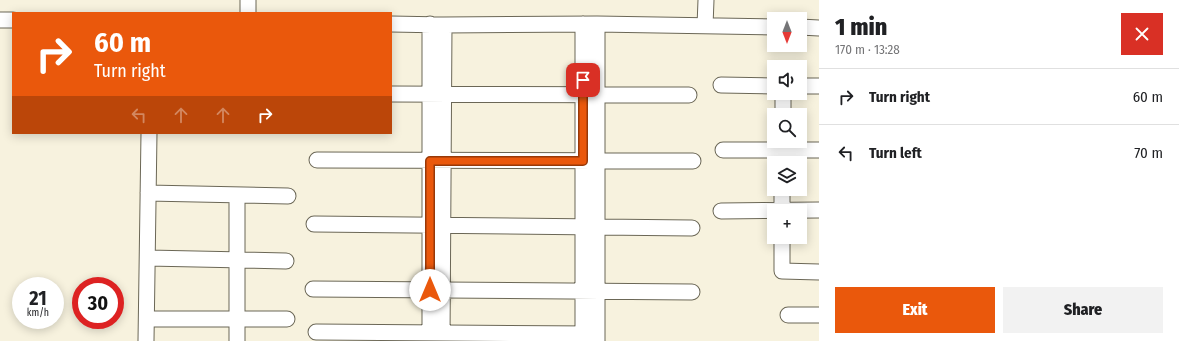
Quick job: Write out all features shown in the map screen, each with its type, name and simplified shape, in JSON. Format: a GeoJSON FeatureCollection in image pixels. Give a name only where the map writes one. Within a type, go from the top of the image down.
{"type":"FeatureCollection","features":[{"type":"Feature","properties":{"kind":"street"},"geometry":{"type":"LineString","coordinates":[[248,0],[248,12]]}},
{"type":"Feature","properties":{"kind":"street"},"geometry":{"type":"LineString","coordinates":[[705,26],[706,0]]}},
{"type":"Feature","properties":{"kind":"street"},"geometry":{"type":"LineString","coordinates":[[0,20],[12,20]]}},
{"type":"Feature","properties":{"kind":"street"},"geometry":{"type":"LineString","coordinates":[[392,24],[590,24],[767,27]]}},
{"type":"Feature","properties":{"kind":"street"},"geometry":{"type":"LineString","coordinates":[[316,332],[436,337],[590,337],[590,24]]}},
{"type":"Feature","properties":{"kind":"street"},"geometry":{"type":"LineString","coordinates":[[436,337],[437,25]]}},
{"type":"Feature","properties":{"kind":"street"},"geometry":{"type":"LineString","coordinates":[[807,27],[819,28]]}},
{"type":"Feature","properties":{"kind":"street"},"geometry":{"type":"LineString","coordinates":[[721,85],[767,86]]}},
{"type":"Feature","properties":{"kind":"street"},"geometry":{"type":"LineString","coordinates":[[807,86],[819,86]]}},
{"type":"Feature","properties":{"kind":"street"},"geometry":{"type":"LineString","coordinates":[[392,94],[689,95]]}},
{"type":"Feature","properties":{"kind":"street"},"geometry":{"type":"LineString","coordinates":[[146,341],[149,134]]}},
{"type":"Feature","properties":{"kind":"street"},"geometry":{"type":"LineString","coordinates":[[723,150],[819,150]]}},
{"type":"Feature","properties":{"kind":"street"},"geometry":{"type":"LineString","coordinates":[[317,160],[693,161]]}},
{"type":"Feature","properties":{"kind":"street"},"geometry":{"type":"LineString","coordinates":[[148,193],[288,196]]}},
{"type":"Feature","properties":{"kind":"street"},"geometry":{"type":"LineString","coordinates":[[237,195],[237,341]]}},
{"type":"Feature","properties":{"kind":"street"},"geometry":{"type":"LineString","coordinates":[[807,210],[819,210]]}},
{"type":"Feature","properties":{"kind":"street"},"geometry":{"type":"LineString","coordinates":[[721,211],[767,211]]}},
{"type":"Feature","properties":{"kind":"street"},"geometry":{"type":"LineString","coordinates":[[314,224],[692,228]]}},
{"type":"Feature","properties":{"kind":"street"},"geometry":{"type":"LineString","coordinates":[[782,244],[782,271],[819,272]]}},
{"type":"Feature","properties":{"kind":"street"},"geometry":{"type":"LineString","coordinates":[[148,258],[286,261]]}},
{"type":"Feature","properties":{"kind":"street"},"geometry":{"type":"LineString","coordinates":[[313,288],[692,292]]}},
{"type":"Feature","properties":{"kind":"street"},"geometry":{"type":"LineString","coordinates":[[788,315],[819,315]]}},
{"type":"Feature","properties":{"kind":"street"},"geometry":{"type":"LineString","coordinates":[[146,320],[287,320]]}},
{"type":"Feature","properties":{"kind":"route"},"geometry":{"type":"LineString","coordinates":[[430,290],[430,161],[583,161],[583,80]]}}]}
